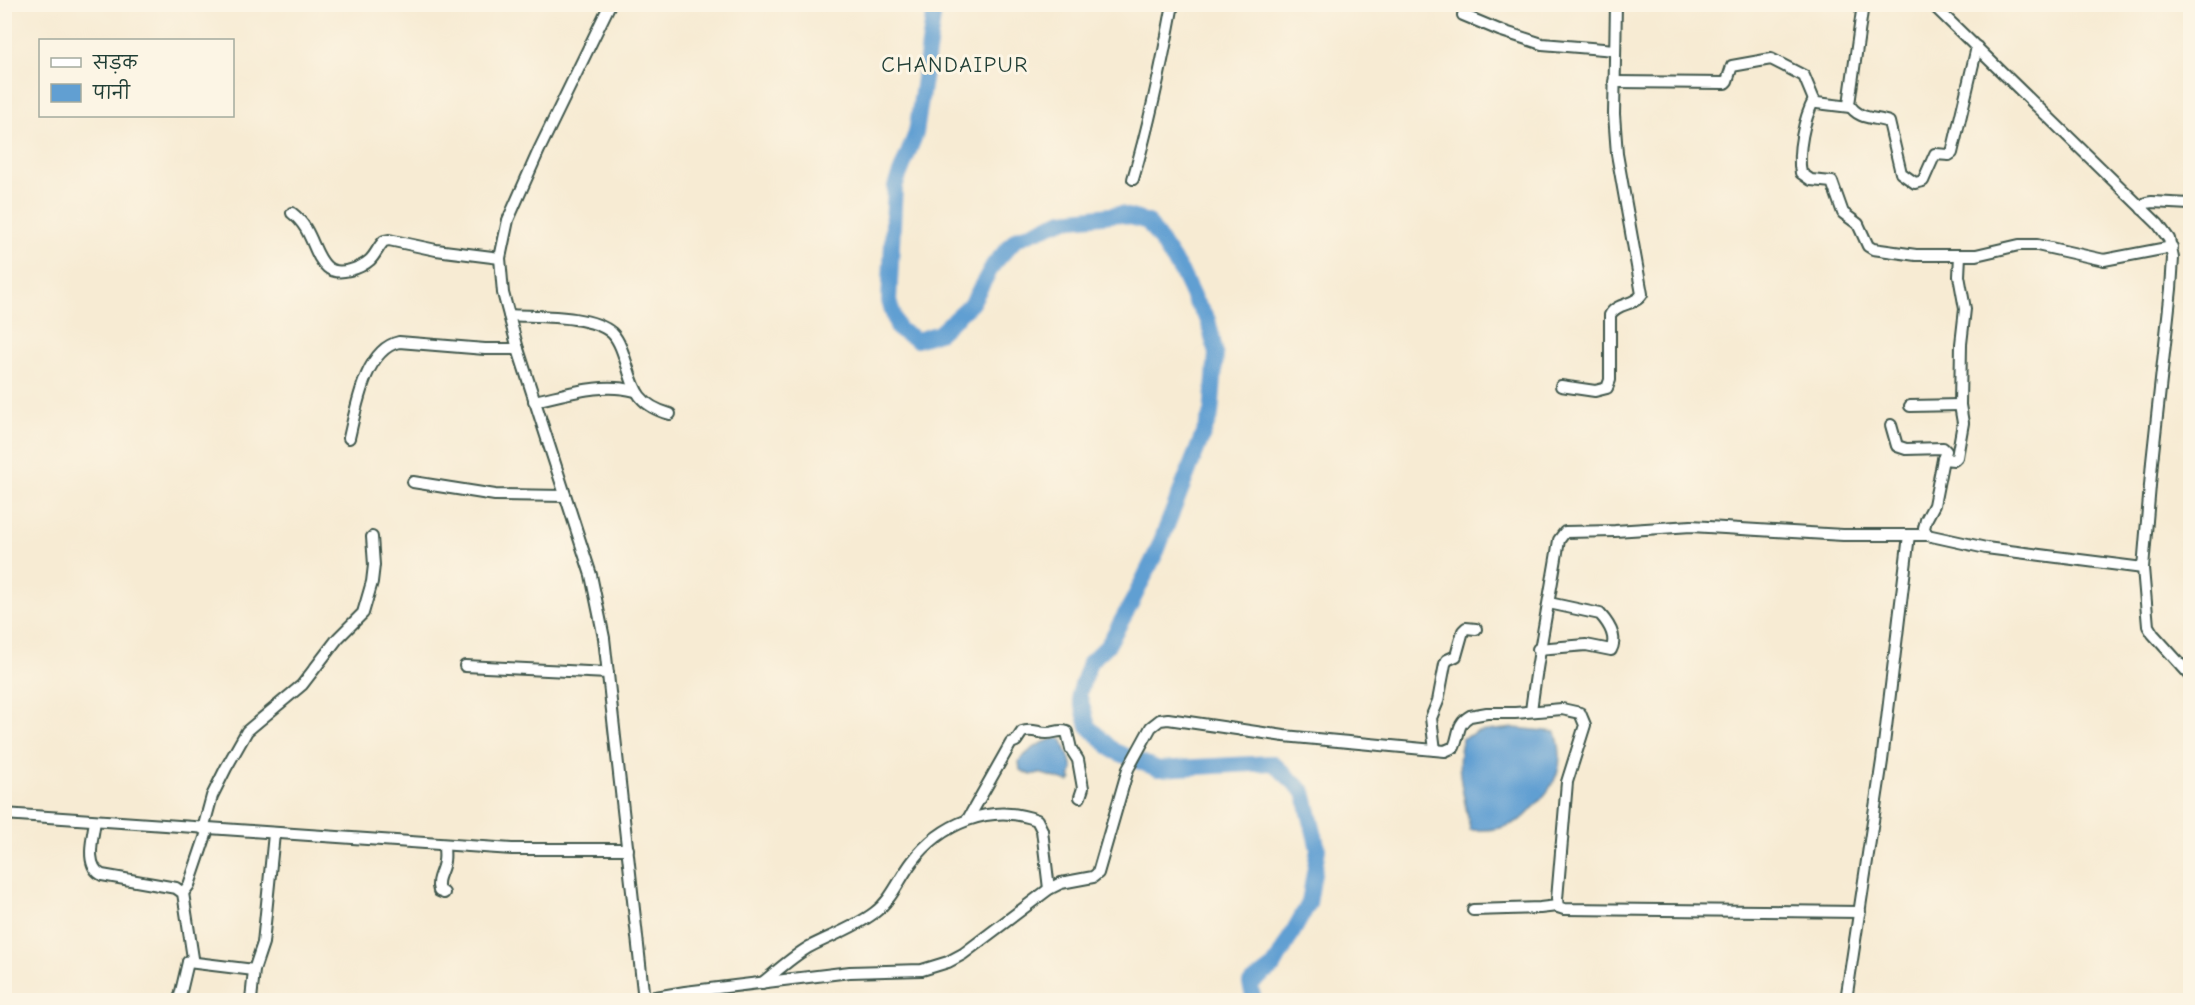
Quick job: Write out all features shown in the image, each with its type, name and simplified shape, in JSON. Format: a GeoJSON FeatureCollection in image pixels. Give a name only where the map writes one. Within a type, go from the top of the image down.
{"type":"FeatureCollection","features":[{"type":"Feature","properties":{"kind":"street"},"geometry":{"type":"LineString","coordinates":[[610,4],[511,213],[500,258],[503,293],[518,349],[591,574],[601,618],[644,1000],[850,972],[935,967],[963,954],[1049,889],[1061,883],[1098,873],[1128,770],[1151,727],[1160,720],[1168,719],[1284,736],[1449,750],[1454,747],[1459,727],[1470,716],[1562,709],[1575,711],[1584,718],[1585,725],[1567,782],[1557,906]]}},
{"type":"Feature","properties":{"kind":"street"},"geometry":{"type":"LineString","coordinates":[[1133,179],[1146,136],[1164,57],[1173,4]]}},
{"type":"Feature","properties":{"kind":"street"},"geometry":{"type":"LineString","coordinates":[[1561,386],[1595,391],[1607,388],[1610,380],[1610,315],[1615,308],[1639,299],[1642,294],[1617,154],[1614,82],[1616,4]]}},
{"type":"Feature","properties":{"kind":"street"},"geometry":{"type":"LineString","coordinates":[[1850,107],[1863,4]]}},
{"type":"Feature","properties":{"kind":"street"},"geometry":{"type":"LineString","coordinates":[[1932,4],[2144,206],[2165,232],[2172,247],[2171,289],[2143,568],[2148,626],[2190,675]]}},
{"type":"Feature","properties":{"kind":"street"},"geometry":{"type":"LineString","coordinates":[[1463,15],[1542,44],[1615,50]]}},
{"type":"Feature","properties":{"kind":"street"},"geometry":{"type":"LineString","coordinates":[[1814,100],[1821,104],[1850,107],[1861,116],[1890,122],[1901,173],[1913,182],[1922,183],[1935,154],[1948,156],[1952,153],[1977,47]]}},
{"type":"Feature","properties":{"kind":"street"},"geometry":{"type":"LineString","coordinates":[[1614,82],[1725,83],[1732,66],[1771,60],[1804,76],[1814,100],[1805,121],[1801,172],[1811,180],[1832,182],[1843,213],[1860,227],[1868,246],[1873,249],[1916,255],[1976,255],[2019,245],[2037,245],[2104,260],[2172,247]]}},
{"type":"Feature","properties":{"kind":"street"},"geometry":{"type":"LineString","coordinates":[[2144,206],[2157,201],[2190,204]]}},
{"type":"Feature","properties":{"kind":"street"},"geometry":{"type":"LineString","coordinates":[[292,213],[306,226],[326,267],[332,270],[350,270],[361,266],[373,257],[384,241],[389,240],[436,250],[500,258]]}},
{"type":"Feature","properties":{"kind":"street"},"geometry":{"type":"LineString","coordinates":[[1943,459],[1954,460],[1957,457],[1963,423],[1960,405],[1961,344],[1965,309],[1959,276],[1960,255]]}},
{"type":"Feature","properties":{"kind":"street"},"geometry":{"type":"LineString","coordinates":[[509,315],[587,322],[612,333],[618,341],[635,391],[650,406],[670,414]]}},
{"type":"Feature","properties":{"kind":"street"},"geometry":{"type":"LineString","coordinates":[[349,438],[366,376],[374,360],[391,344],[399,342],[485,349],[518,349]]}},
{"type":"Feature","properties":{"kind":"street"},"geometry":{"type":"LineString","coordinates":[[534,401],[599,387],[621,387],[635,391]]}},
{"type":"Feature","properties":{"kind":"street"},"geometry":{"type":"LineString","coordinates":[[1911,406],[1960,405]]}},
{"type":"Feature","properties":{"kind":"street"},"geometry":{"type":"LineString","coordinates":[[1891,425],[1897,446],[1906,449],[1943,448],[1946,451],[1934,505],[1924,528],[1928,535]]}},
{"type":"Feature","properties":{"kind":"street"},"geometry":{"type":"LineString","coordinates":[[413,482],[495,495],[565,496]]}},
{"type":"Feature","properties":{"kind":"street"},"geometry":{"type":"LineString","coordinates":[[1531,711],[1538,649],[1549,603],[1559,540],[1562,534],[1570,531],[1615,531],[1691,526],[1843,535],[1928,535],[1986,548],[2143,568]]}},
{"type":"Feature","properties":{"kind":"street"},"geometry":{"type":"LineString","coordinates":[[1846,1000],[1882,761],[1909,535]]}},
{"type":"Feature","properties":{"kind":"street"},"geometry":{"type":"LineString","coordinates":[[183,893],[189,885],[212,796],[246,733],[302,686],[338,638],[363,613],[372,582],[374,564],[372,537]]}},
{"type":"Feature","properties":{"kind":"street"},"geometry":{"type":"LineString","coordinates":[[1538,649],[1586,645],[1611,650],[1614,646],[1612,630],[1600,614],[1549,603]]}},
{"type":"Feature","properties":{"kind":"street"},"geometry":{"type":"LineString","coordinates":[[1435,750],[1431,718],[1438,701],[1445,664],[1447,660],[1456,656],[1463,631],[1466,628],[1476,629]]}},
{"type":"Feature","properties":{"kind":"street"},"geometry":{"type":"LineString","coordinates":[[465,666],[608,673]]}},
{"type":"Feature","properties":{"kind":"street"},"geometry":{"type":"LineString","coordinates":[[968,819],[1011,743],[1016,741],[1022,732],[1030,729],[1046,733],[1059,729],[1067,732],[1071,749],[1078,760],[1083,788],[1080,797]]}},
{"type":"Feature","properties":{"kind":"street"},"geometry":{"type":"LineString","coordinates":[[4,814],[444,845],[557,851],[628,849]]}},
{"type":"Feature","properties":{"kind":"street"},"geometry":{"type":"LineString","coordinates":[[761,983],[806,949],[855,925],[875,912],[885,903],[918,854],[930,842],[968,819],[1000,814],[1037,820],[1042,830],[1049,889]]}},
{"type":"Feature","properties":{"kind":"street"},"geometry":{"type":"LineString","coordinates":[[95,821],[91,851],[97,872],[102,875],[176,888],[183,893],[193,958],[188,962],[179,1000]]}},
{"type":"Feature","properties":{"kind":"street"},"geometry":{"type":"LineString","coordinates":[[250,1000],[254,970],[263,943],[274,834]]}},
{"type":"Feature","properties":{"kind":"street"},"geometry":{"type":"LineString","coordinates":[[444,845],[444,862],[438,884],[439,891],[444,893]]}},
{"type":"Feature","properties":{"kind":"street"},"geometry":{"type":"LineString","coordinates":[[1473,910],[1557,906],[1564,909],[1860,912]]}},
{"type":"Feature","properties":{"kind":"street"},"geometry":{"type":"LineString","coordinates":[[188,962],[254,970]]}},
{"type":"Feature","properties":{"kind":"water"},"geometry":{"type":"Polygon","coordinates":[[[1514,728],[1556,732],[1560,754],[1554,782],[1522,819],[1496,829],[1470,830],[1459,761],[1463,738],[1477,732],[1514,728]]]}},
{"type":"Feature","properties":{"kind":"water"},"geometry":{"type":"Polygon","coordinates":[[[1057,738],[1062,739],[1073,768],[1070,777],[1072,779],[1069,782],[1039,773],[1031,775],[1020,770],[1019,761],[1027,753],[1041,743],[1057,738]]]}},
{"type":"Feature","properties":{"kind":"waterway"},"geometry":{"type":"LineString","coordinates":[[935,4],[916,133],[895,186],[889,301],[898,329],[917,340],[939,333],[972,303],[993,265],[1016,239],[1063,220],[1120,214],[1148,222],[1182,273],[1195,301],[1208,320],[1216,354],[1211,414],[1157,551],[1108,645],[1090,662],[1079,694],[1088,726],[1114,751],[1158,769],[1273,763],[1304,792],[1318,849],[1309,903],[1274,966],[1250,984],[1254,1000]]}},
{"type":"Feature","properties":{"kind":"district","name":"CHANDAIPUR"},"geometry":{"type":"Point","coordinates":[955,65]}}]}
